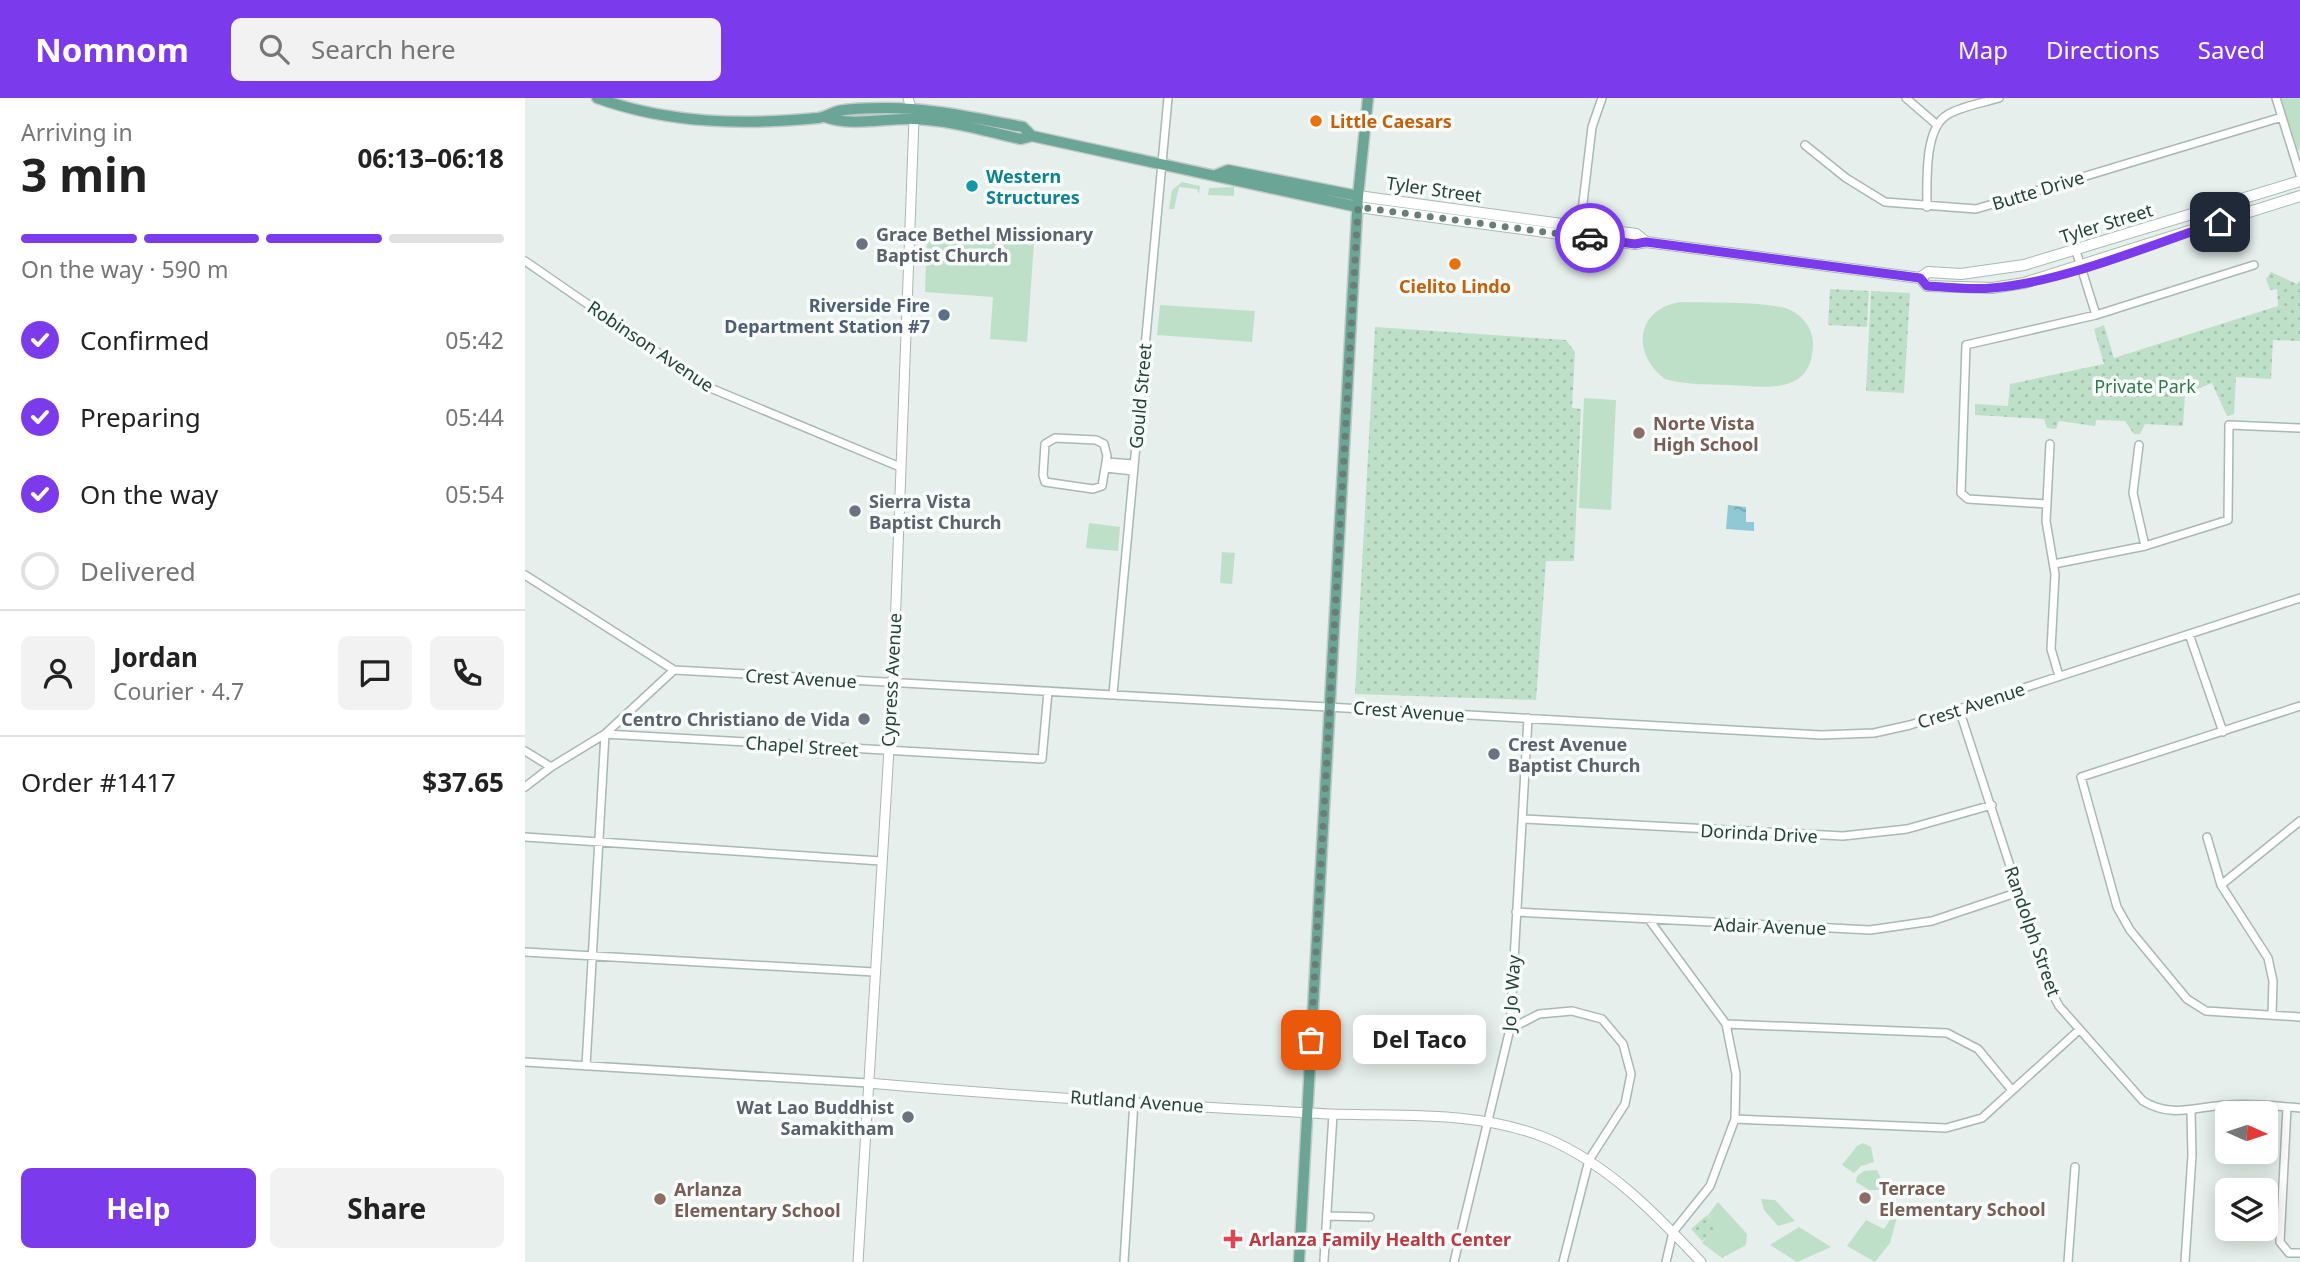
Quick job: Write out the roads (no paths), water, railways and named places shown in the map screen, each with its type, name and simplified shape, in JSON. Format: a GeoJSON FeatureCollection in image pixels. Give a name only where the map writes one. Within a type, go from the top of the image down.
{"type":"FeatureCollection","features":[{"type":"Feature","properties":{"kind":"main road","name":"Tyler Street"},"geometry":{"type":"LineString","coordinates":[[597,98],[656,114],[719,123],[825,117],[838,111],[911,109],[953,113],[1023,127],[1032,136],[1161,165],[1216,174],[1227,180],[1579,232],[1636,234],[1646,242],[1920,278],[1927,286],[1992,288],[2024,284],[2300,196]]}},
{"type":"Feature","properties":{"kind":"main road"},"geometry":{"type":"LineString","coordinates":[[1299,1262],[1358,201],[1368,98]]}},
{"type":"Feature","properties":{"kind":"main road","name":"Tyler Street"},"geometry":{"type":"LineString","coordinates":[[1920,278],[1928,272],[1993,272],[2076,251],[2300,181]]}},
{"type":"Feature","properties":{"kind":"street","name":"Gould Street"},"geometry":{"type":"LineString","coordinates":[[1113,694],[1168,98]]}},
{"type":"Feature","properties":{"kind":"street"},"geometry":{"type":"LineString","coordinates":[[1579,232],[1592,127],[1602,98]]}},
{"type":"Feature","properties":{"kind":"street"},"geometry":{"type":"LineString","coordinates":[[1906,98],[1936,124]]}},
{"type":"Feature","properties":{"kind":"street"},"geometry":{"type":"LineString","coordinates":[[1927,207],[1927,167],[1936,124],[1948,114],[1999,98]]}},
{"type":"Feature","properties":{"kind":"street"},"geometry":{"type":"LineString","coordinates":[[2276,98],[2300,175]]}},
{"type":"Feature","properties":{"kind":"street","name":"Cypress Avenue"},"geometry":{"type":"LineString","coordinates":[[858,1262],[893,684],[911,109]]}},
{"type":"Feature","properties":{"kind":"street","name":"Butte Drive"},"geometry":{"type":"LineString","coordinates":[[1805,145],[1846,178],[1885,202],[1976,209],[2282,117]]}},
{"type":"Feature","properties":{"kind":"street"},"geometry":{"type":"LineString","coordinates":[[2076,251],[2096,315]]}},
{"type":"Feature","properties":{"kind":"street","name":"Robinson Avenue"},"geometry":{"type":"LineString","coordinates":[[525,261],[708,387],[900,467]]}},
{"type":"Feature","properties":{"kind":"street"},"geometry":{"type":"LineString","coordinates":[[2046,504],[1968,499],[1961,493],[1966,345],[2096,315],[2255,265]]}},
{"type":"Feature","properties":{"kind":"street"},"geometry":{"type":"LineString","coordinates":[[2054,564],[2145,546],[2228,520],[2229,425],[2300,428]]}},
{"type":"Feature","properties":{"kind":"street"},"geometry":{"type":"LineString","coordinates":[[1055,438],[1096,440],[1104,444],[1106,465],[1102,486],[1093,489],[1047,484],[1043,475],[1047,441],[1055,438]]}},
{"type":"Feature","properties":{"kind":"street"},"geometry":{"type":"LineString","coordinates":[[2050,444],[2047,534],[2054,564],[2052,649],[2059,676]]}},
{"type":"Feature","properties":{"kind":"street"},"geometry":{"type":"LineString","coordinates":[[2139,445],[2133,493],[2145,546]]}},
{"type":"Feature","properties":{"kind":"street"},"geometry":{"type":"LineString","coordinates":[[1106,465],[1133,467]]}},
{"type":"Feature","properties":{"kind":"street","name":"Crest Avenue"},"geometry":{"type":"LineString","coordinates":[[525,575],[674,670],[1839,735],[1884,731],[1959,709],[2300,598]]}},
{"type":"Feature","properties":{"kind":"street"},"geometry":{"type":"LineString","coordinates":[[2189,634],[2223,732]]}},
{"type":"Feature","properties":{"kind":"street"},"geometry":{"type":"LineString","coordinates":[[525,787],[551,766],[605,734],[674,670]]}},
{"type":"Feature","properties":{"kind":"street","name":"Chapel Street"},"geometry":{"type":"LineString","coordinates":[[605,734],[1042,759],[1048,691]]}},
{"type":"Feature","properties":{"kind":"street"},"geometry":{"type":"LineString","coordinates":[[2300,706],[2081,777],[2117,907],[2130,930],[2187,999],[2206,1011],[2300,1017]]}},
{"type":"Feature","properties":{"kind":"street","name":"Randolph Street"},"geometry":{"type":"LineString","coordinates":[[1959,709],[2050,989],[2079,1030],[2143,1101],[2169,1111],[2191,1112]]}},
{"type":"Feature","properties":{"kind":"street","name":"Jo Jo Way"},"geometry":{"type":"LineString","coordinates":[[1454,1262],[1510,1029],[1528,718]]}},
{"type":"Feature","properties":{"kind":"street"},"geometry":{"type":"LineString","coordinates":[[586,1066],[605,734]]}},
{"type":"Feature","properties":{"kind":"street"},"geometry":{"type":"LineString","coordinates":[[525,751],[551,766]]}},
{"type":"Feature","properties":{"kind":"street","name":"Dorinda Drive"},"geometry":{"type":"LineString","coordinates":[[1522,819],[1843,836],[1907,829],[1991,805]]}},
{"type":"Feature","properties":{"kind":"street"},"geometry":{"type":"LineString","coordinates":[[2221,885],[2300,821]]}},
{"type":"Feature","properties":{"kind":"street"},"geometry":{"type":"LineString","coordinates":[[525,837],[881,861]]}},
{"type":"Feature","properties":{"kind":"street"},"geometry":{"type":"LineString","coordinates":[[2207,837],[2221,885],[2268,958],[2273,981],[2272,1015]]}},
{"type":"Feature","properties":{"kind":"street","name":"Adair Avenue"},"geometry":{"type":"LineString","coordinates":[[1515,912],[1870,930],[1932,921],[2019,892]]}},
{"type":"Feature","properties":{"kind":"street"},"geometry":{"type":"LineString","coordinates":[[1650,920],[1726,1024],[1736,1074],[1735,1119],[1710,1186],[1673,1232],[1666,1262]]}},
{"type":"Feature","properties":{"kind":"street"},"geometry":{"type":"LineString","coordinates":[[525,952],[874,972]]}},
{"type":"Feature","properties":{"kind":"street"},"geometry":{"type":"LineString","coordinates":[[1510,1029],[1539,1014],[1572,1012],[1602,1019],[1623,1044],[1631,1074],[1625,1104],[1589,1160],[1563,1262]]}},
{"type":"Feature","properties":{"kind":"street"},"geometry":{"type":"LineString","coordinates":[[1726,1024],[1947,1033],[1978,1049],[2011,1089]]}},
{"type":"Feature","properties":{"kind":"street"},"geometry":{"type":"LineString","coordinates":[[1735,1119],[1945,1128],[1982,1118],[2079,1030]]}},
{"type":"Feature","properties":{"kind":"street","name":"Rutland Avenue"},"geometry":{"type":"LineString","coordinates":[[525,1062],[1308,1113],[1490,1119],[1546,1138],[1589,1160],[1643,1202],[1701,1262]]}},
{"type":"Feature","properties":{"kind":"street"},"geometry":{"type":"LineString","coordinates":[[1124,1262],[1134,1101]]}},
{"type":"Feature","properties":{"kind":"street"},"geometry":{"type":"LineString","coordinates":[[2185,1262],[2192,1155],[2191,1112],[2231,1104],[2300,1108]]}},
{"type":"Feature","properties":{"kind":"street"},"geometry":{"type":"LineString","coordinates":[[2287,1107],[2280,1242],[2283,1249],[2300,1253]]}},
{"type":"Feature","properties":{"kind":"street"},"geometry":{"type":"LineString","coordinates":[[1324,1260],[1333,1114]]}},
{"type":"Feature","properties":{"kind":"street"},"geometry":{"type":"LineString","coordinates":[[2068,1262],[2074,1167]]}},
{"type":"Feature","properties":{"kind":"street"},"geometry":{"type":"LineString","coordinates":[[1327,1216],[1370,1217]]}},
{"type":"Feature","properties":{"kind":"water"},"geometry":{"type":"Polygon","coordinates":[[[1728,505],[1746,507],[1746,522],[1754,522],[1754,531],[1726,529],[1728,505]]]}},
{"type":"Feature","properties":{"kind":"place","name":"Little Caesars"},"geometry":{"type":"Point","coordinates":[1316,121]}},
{"type":"Feature","properties":{"kind":"place","name":"Western Structures"},"geometry":{"type":"Point","coordinates":[972,186]}},
{"type":"Feature","properties":{"kind":"place","name":"Grace Bethel Missionary Baptist Church"},"geometry":{"type":"Point","coordinates":[862,244]}},
{"type":"Feature","properties":{"kind":"place","name":"Cielito Lindo"},"geometry":{"type":"Point","coordinates":[1455,264]}},
{"type":"Feature","properties":{"kind":"place","name":"Riverside Fire Department Station #7"},"geometry":{"type":"Point","coordinates":[944,315]}},
{"type":"Feature","properties":{"kind":"place","name":"Norte Vista High School"},"geometry":{"type":"Point","coordinates":[1639,433]}},
{"type":"Feature","properties":{"kind":"place","name":"Sierra Vista Baptist Church"},"geometry":{"type":"Point","coordinates":[855,511]}},
{"type":"Feature","properties":{"kind":"place","name":"Centro Christiano de Vida"},"geometry":{"type":"Point","coordinates":[864,719]}},
{"type":"Feature","properties":{"kind":"place","name":"Crest Avenue Baptist Church"},"geometry":{"type":"Point","coordinates":[1494,754]}},
{"type":"Feature","properties":{"kind":"place","name":"Del Taco"},"geometry":{"type":"Point","coordinates":[1311,1040]}},
{"type":"Feature","properties":{"kind":"place","name":"Wat Lao Buddhist Samakitham"},"geometry":{"type":"Point","coordinates":[908,1117]}},
{"type":"Feature","properties":{"kind":"place","name":"Terrace Elementary School"},"geometry":{"type":"Point","coordinates":[1865,1198]}},
{"type":"Feature","properties":{"kind":"place","name":"Arlanza Elementary School"},"geometry":{"type":"Point","coordinates":[660,1199]}},
{"type":"Feature","properties":{"kind":"place","name":"Arlanza Family Health Center"},"geometry":{"type":"Point","coordinates":[1233,1239]}},
{"type":"Feature","properties":{"kind":"park label","name":"Private Park"},"geometry":{"type":"Point","coordinates":[2145,386]}}]}
